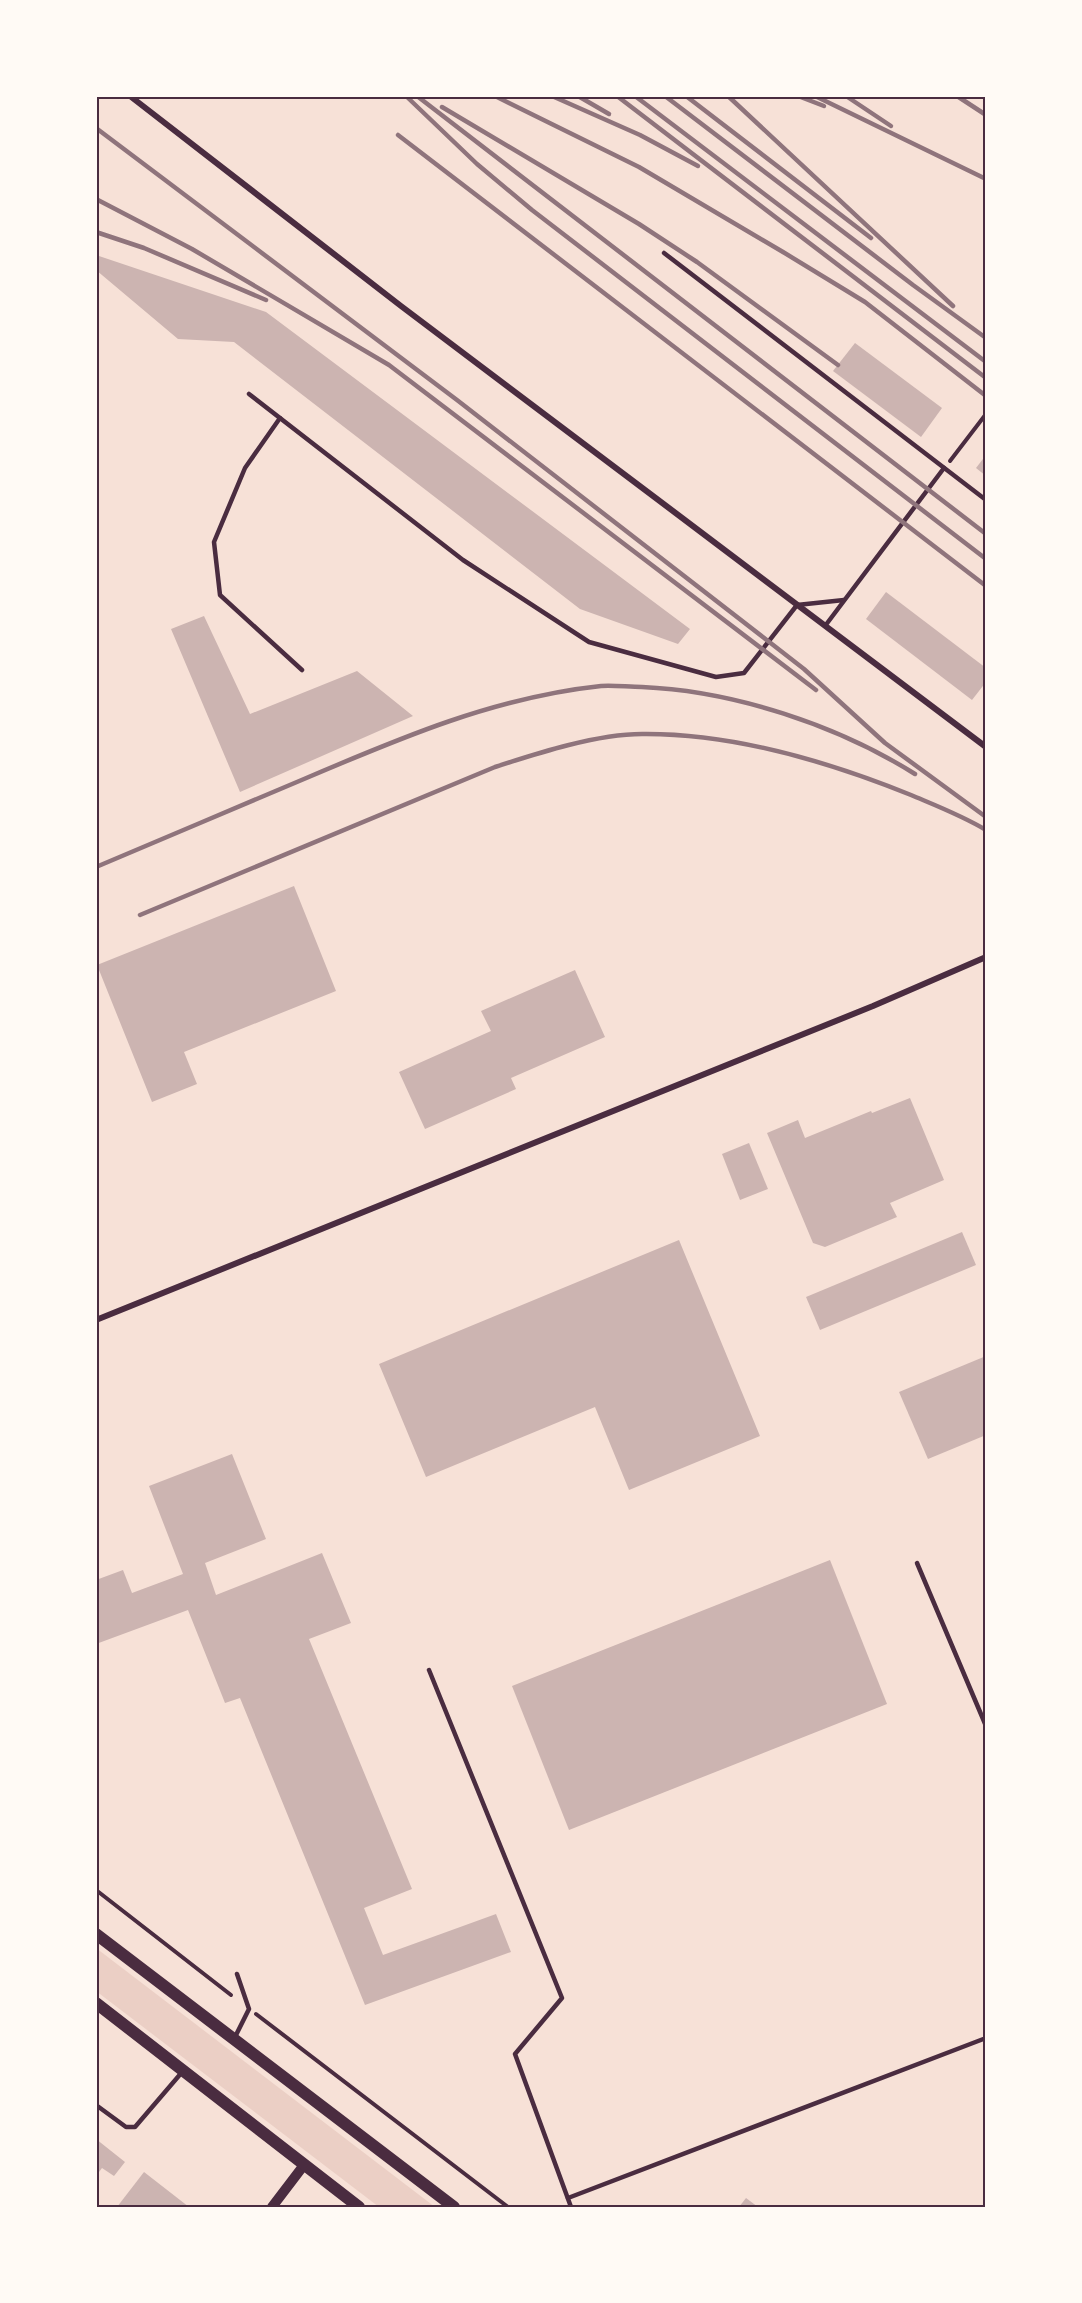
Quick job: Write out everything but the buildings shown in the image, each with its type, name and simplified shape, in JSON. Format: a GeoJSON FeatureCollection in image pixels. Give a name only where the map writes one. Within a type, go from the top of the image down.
{"type":"FeatureCollection","features":[{"type":"Feature","properties":{"kind":"main road"},"geometry":{"type":"LineString","coordinates":[[96,1934],[454,2207]]}},
{"type":"Feature","properties":{"kind":"main road"},"geometry":{"type":"LineString","coordinates":[[96,2003],[359,2207]]}},
{"type":"Feature","properties":{"kind":"street"},"geometry":{"type":"LineString","coordinates":[[130,96],[400,306],[986,747]]}},
{"type":"Feature","properties":{"kind":"street"},"geometry":{"type":"LineString","coordinates":[[96,1320],[873,1006],[986,957]]}},
{"type":"Feature","properties":{"kind":"street"},"geometry":{"type":"LineString","coordinates":[[272,2207],[304,2165]]}},
{"type":"Feature","properties":{"kind":"lane"},"geometry":{"type":"LineString","coordinates":[[664,253],[986,500]]}},
{"type":"Feature","properties":{"kind":"lane"},"geometry":{"type":"LineString","coordinates":[[249,394],[463,560],[589,642],[716,677],[744,673],[797,605],[844,600]]}},
{"type":"Feature","properties":{"kind":"lane"},"geometry":{"type":"LineString","coordinates":[[280,418],[245,468],[214,542],[220,596],[302,670]]}},
{"type":"Feature","properties":{"kind":"lane"},"geometry":{"type":"LineString","coordinates":[[825,626],[944,468]]}},
{"type":"Feature","properties":{"kind":"lane"},"geometry":{"type":"LineString","coordinates":[[917,1563],[986,1726]]}},
{"type":"Feature","properties":{"kind":"lane"},"geometry":{"type":"LineString","coordinates":[[429,1670],[562,1998],[515,2054],[571,2207]]}},
{"type":"Feature","properties":{"kind":"lane"},"geometry":{"type":"LineString","coordinates":[[234,2039],[249,2009],[237,1974]]}},
{"type":"Feature","properties":{"kind":"lane"},"geometry":{"type":"LineString","coordinates":[[568,2198],[986,2037]]}},
{"type":"Feature","properties":{"kind":"lane"},"geometry":{"type":"LineString","coordinates":[[96,2104],[126,2127],[135,2127],[183,2071]]}},
{"type":"Feature","properties":{"kind":"path"},"geometry":{"type":"LineString","coordinates":[[944,468],[986,414]]}},
{"type":"Feature","properties":{"kind":"path"},"geometry":{"type":"LineString","coordinates":[[96,1890],[508,2207]]}},
{"type":"Feature","properties":{"kind":"shaded area"},"geometry":{"type":"Polygon","coordinates":[[[96,1948],[435,2207],[379,2207],[96,1991],[96,1948]]]}},
{"type":"Feature","properties":{"kind":"railway"},"geometry":{"type":"LineString","coordinates":[[406,96],[477,164],[532,210],[986,559]]}},
{"type":"Feature","properties":{"kind":"railway"},"geometry":{"type":"LineString","coordinates":[[417,96],[986,534]]}},
{"type":"Feature","properties":{"kind":"railway"},"geometry":{"type":"LineString","coordinates":[[495,96],[639,167],[865,302],[986,396]]}},
{"type":"Feature","properties":{"kind":"railway"},"geometry":{"type":"LineString","coordinates":[[552,96],[640,135],[698,166]]}},
{"type":"Feature","properties":{"kind":"railway"},"geometry":{"type":"LineString","coordinates":[[578,96],[609,114]]}},
{"type":"Feature","properties":{"kind":"railway"},"geometry":{"type":"LineString","coordinates":[[617,96],[986,378]]}},
{"type":"Feature","properties":{"kind":"railway"},"geometry":{"type":"LineString","coordinates":[[635,96],[986,362]]}},
{"type":"Feature","properties":{"kind":"railway"},"geometry":{"type":"LineString","coordinates":[[665,96],[986,338]]}},
{"type":"Feature","properties":{"kind":"railway"},"geometry":{"type":"LineString","coordinates":[[686,96],[871,238]]}},
{"type":"Feature","properties":{"kind":"railway"},"geometry":{"type":"LineString","coordinates":[[728,96],[953,306]]}},
{"type":"Feature","properties":{"kind":"railway"},"geometry":{"type":"LineString","coordinates":[[798,96],[824,106]]}},
{"type":"Feature","properties":{"kind":"railway"},"geometry":{"type":"LineString","coordinates":[[815,96],[986,179]]}},
{"type":"Feature","properties":{"kind":"railway"},"geometry":{"type":"LineString","coordinates":[[846,96],[891,126]]}},
{"type":"Feature","properties":{"kind":"railway"},"geometry":{"type":"LineString","coordinates":[[957,96],[986,115]]}},
{"type":"Feature","properties":{"kind":"railway"},"geometry":{"type":"LineString","coordinates":[[442,107],[639,224],[697,262],[838,365]]}},
{"type":"Feature","properties":{"kind":"railway"},"geometry":{"type":"LineString","coordinates":[[96,128],[457,400],[804,669],[885,743],[986,817]]}},
{"type":"Feature","properties":{"kind":"railway"},"geometry":{"type":"LineString","coordinates":[[398,135],[986,586]]}},
{"type":"Feature","properties":{"kind":"railway"},"geometry":{"type":"LineString","coordinates":[[96,199],[192,249],[389,365],[816,690]]}},
{"type":"Feature","properties":{"kind":"railway"},"geometry":{"type":"LineString","coordinates":[[96,232],[144,248],[266,300]]}},
{"type":"Feature","properties":{"kind":"railway"},"geometry":{"type":"LineString","coordinates":[[96,867],[412,734],[524,699],[601,686],[677,690],[748,703],[819,726],[852,740],[915,774]]}},
{"type":"Feature","properties":{"kind":"railway"},"geometry":{"type":"LineString","coordinates":[[140,915],[495,767],[568,745],[625,735],[711,738],[779,751],[813,760],[911,795],[950,811],[986,830]]}}]}
